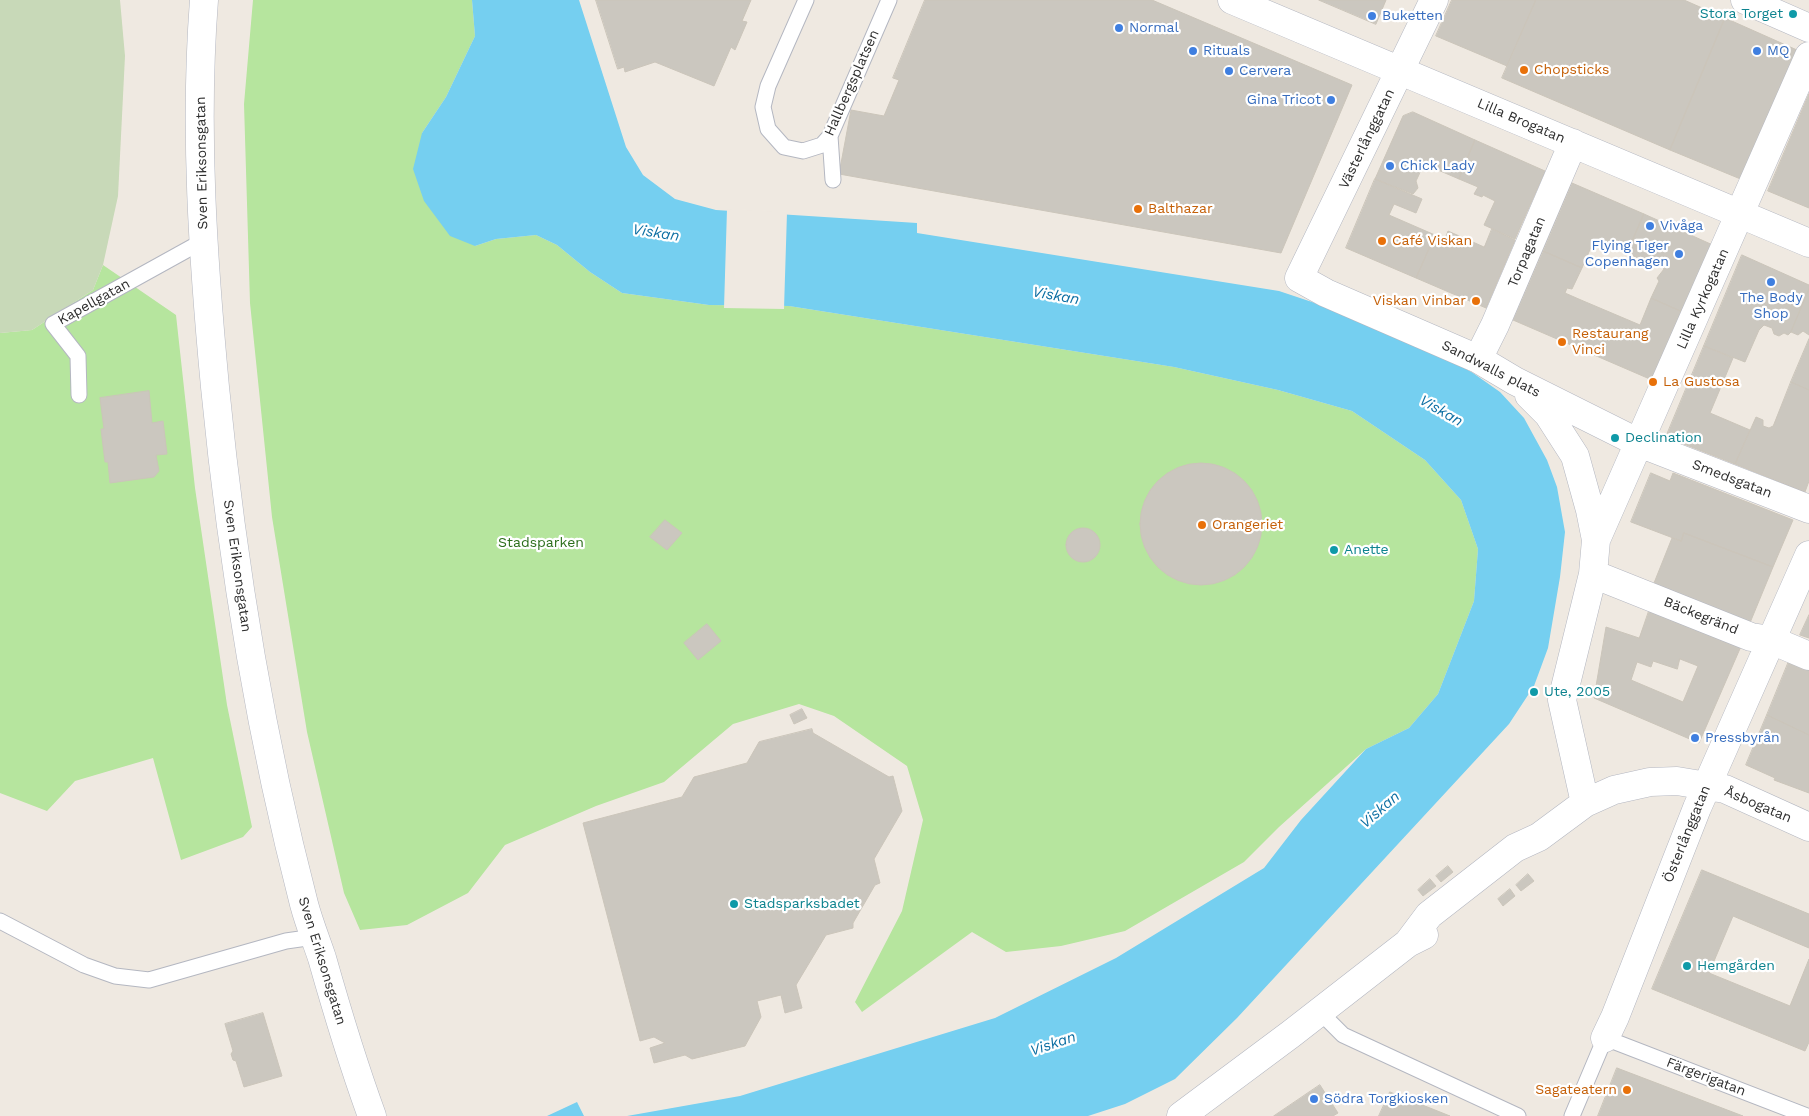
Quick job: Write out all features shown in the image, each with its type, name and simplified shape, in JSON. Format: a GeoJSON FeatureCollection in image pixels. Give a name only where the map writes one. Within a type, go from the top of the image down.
{"type":"FeatureCollection","features":[{"type":"Feature","properties":{"kind":"street","name":"Sven Eriksonsgatan"},"geometry":{"type":"LineString","coordinates":[[204,0],[199,160],[203,240],[208,313],[232,535],[254,678],[283,819],[305,907],[347,1044],[372,1116]]}},
{"type":"Feature","properties":{"kind":"street","name":"Västerlånggatan"},"geometry":{"type":"LineString","coordinates":[[1299,278],[1434,0]]}},
{"type":"Feature","properties":{"kind":"street"},"geometry":{"type":"LineString","coordinates":[[1745,0],[1809,28]]}},
{"type":"Feature","properties":{"kind":"street","name":"Lilla Brogatan"},"geometry":{"type":"LineString","coordinates":[[1245,2],[1400,70],[1809,243]]}},
{"type":"Feature","properties":{"kind":"street","name":"Lilla Kyrkogatan"},"geometry":{"type":"LineString","coordinates":[[1596,540],[1647,446],[1740,214],[1809,56]]}},
{"type":"Feature","properties":{"kind":"street","name":"Torpagatan"},"geometry":{"type":"LineString","coordinates":[[1478,359],[1495,325],[1573,143]]}},
{"type":"Feature","properties":{"kind":"street","name":"Sandwalls plats"},"geometry":{"type":"LineString","coordinates":[[1299,278],[1326,293],[1478,359],[1515,382],[1647,446]]}},
{"type":"Feature","properties":{"kind":"street"},"geometry":{"type":"LineString","coordinates":[[1515,382],[1548,414],[1575,456],[1596,540],[1593,574],[1562,679],[1562,700],[1585,803]]}},
{"type":"Feature","properties":{"kind":"street","name":"Smedsgatan"},"geometry":{"type":"LineString","coordinates":[[1647,446],[1809,509]]}},
{"type":"Feature","properties":{"kind":"street","name":"Österlånggatan"},"geometry":{"type":"LineString","coordinates":[[1605,1038],[1707,786],[1809,555]]}},
{"type":"Feature","properties":{"kind":"street","name":"Bäckegränd"},"geometry":{"type":"LineString","coordinates":[[1593,574],[1751,637],[1772,640],[1809,656]]}},
{"type":"Feature","properties":{"kind":"street","name":"Åsbogatan"},"geometry":{"type":"LineString","coordinates":[[1181,1116],[1408,943],[1439,927],[1517,866],[1540,837],[1585,803],[1614,790],[1650,782],[1677,781],[1725,789],[1809,827]]}},
{"type":"Feature","properties":{"kind":"lane","name":"Hallbergsplatsen"},"geometry":{"type":"LineString","coordinates":[[806,0],[768,86],[763,107],[768,130],[784,146],[803,151],[822,146],[830,136],[889,0]]}},
{"type":"Feature","properties":{"kind":"lane"},"geometry":{"type":"LineString","coordinates":[[830,136],[833,180]]}},
{"type":"Feature","properties":{"kind":"lane","name":"Kapellgatan"},"geometry":{"type":"LineString","coordinates":[[79,395],[78,356],[53,324],[203,240]]}},
{"type":"Feature","properties":{"kind":"lane"},"geometry":{"type":"LineString","coordinates":[[0,921],[84,965],[115,976],[148,980],[286,941],[314,937]]}},
{"type":"Feature","properties":{"kind":"lane"},"geometry":{"type":"LineString","coordinates":[[1319,1011],[1343,1035],[1518,1116]]}},
{"type":"Feature","properties":{"kind":"lane","name":"Österlånggatan"},"geometry":{"type":"LineString","coordinates":[[1572,1116],[1605,1038]]}},
{"type":"Feature","properties":{"kind":"lane","name":"Färgerigatan"},"geometry":{"type":"LineString","coordinates":[[1605,1038],[1807,1116]]}},
{"type":"Feature","properties":{"kind":"green space"},"geometry":{"type":"Polygon","coordinates":[[[0,0],[120,0],[125,56],[118,196],[103,265],[93,290],[32,330],[0,333],[0,0]]]}},
{"type":"Feature","properties":{"kind":"green space","name":"Stadsparken"},"geometry":{"type":"Polygon","coordinates":[[[253,0],[472,0],[475,36],[446,97],[422,133],[475,246],[496,239],[536,235],[557,245],[590,272],[622,293],[709,305],[789,306],[1174,367],[1278,390],[1352,411],[1425,460],[1461,500],[1478,549],[1474,601],[1438,694],[1409,728],[1366,749],[1279,827],[1244,862],[1125,931],[1061,946],[1006,952],[972,932],[862,1012],[855,1002],[902,911],[923,820],[907,766],[834,716],[799,704],[733,724],[664,782],[596,806],[505,845],[468,893],[407,925],[360,930],[344,893],[307,732],[272,517],[250,303],[244,104],[253,0]]]}},
{"type":"Feature","properties":{"kind":"green space"},"geometry":{"type":"Polygon","coordinates":[[[103,265],[176,315],[195,488],[227,705],[252,827],[243,837],[181,860],[153,758],[75,781],[47,811],[0,793],[0,333],[32,330],[93,290],[103,265]]]}},
{"type":"Feature","properties":{"kind":"water","name":"Viskan"},"geometry":{"type":"Polygon","coordinates":[[[472,0],[579,0],[626,147],[643,175],[675,199],[716,210],[917,223],[917,233],[1279,291],[1312,302],[1449,359],[1500,392],[1524,418],[1547,460],[1557,487],[1565,532],[1560,577],[1548,648],[1534,686],[1509,724],[1237,1018],[1175,1079],[1125,1104],[1088,1116],[627,1116],[740,1096],[995,1018],[1116,958],[1264,868],[1301,820],[1366,749],[1409,728],[1438,694],[1474,601],[1478,549],[1461,500],[1425,460],[1352,411],[1278,390],[1174,367],[789,306],[709,305],[622,293],[590,272],[557,245],[536,235],[496,239],[475,246],[450,236],[424,201],[413,169],[422,133],[446,97],[475,36],[472,0]]]}},
{"type":"Feature","properties":{"kind":"water"},"geometry":{"type":"Polygon","coordinates":[[[577,1102],[584,1116],[547,1116],[577,1102]]]}},
{"type":"Feature","properties":{"kind":"pier"},"geometry":{"type":"Polygon","coordinates":[[[727,209],[787,212],[784,309],[724,308],[727,209]]]}},
{"type":"Feature","properties":{"kind":"building"},"geometry":{"type":"Polygon","coordinates":[[[596,0],[751,0],[742,21],[747,22],[735,50],[731,47],[714,86],[655,62],[625,72],[624,67],[618,69],[596,0]]]}},
{"type":"Feature","properties":{"kind":"building"},"geometry":{"type":"Polygon","coordinates":[[[925,0],[1152,0],[1352,85],[1281,253],[839,174],[851,110],[884,116],[899,80],[893,78],[925,0]]]}},
{"type":"Feature","properties":{"kind":"building"},"geometry":{"type":"Polygon","coordinates":[[[1319,0],[1386,0],[1376,24],[1319,0]]]}},
{"type":"Feature","properties":{"kind":"building"},"geometry":{"type":"Polygon","coordinates":[[[1452,0],[1536,0],[1507,66],[1436,36],[1452,0]]]}},
{"type":"Feature","properties":{"kind":"building"},"geometry":{"type":"Polygon","coordinates":[[[1536,0],[1684,0],[1725,18],[1670,150],[1502,78],[1536,0]]]}},
{"type":"Feature","properties":{"kind":"building"},"geometry":{"type":"Polygon","coordinates":[[[1725,18],[1797,50],[1743,180],[1670,150],[1725,18]]]}},
{"type":"Feature","properties":{"kind":"building"},"geometry":{"type":"Polygon","coordinates":[[[1809,94],[1809,208],[1768,191],[1809,94]]]}},
{"type":"Feature","properties":{"kind":"building"},"geometry":{"type":"Polygon","coordinates":[[[1413,112],[1475,140],[1459,179],[1424,164],[1416,181],[1418,188],[1413,194],[1375,179],[1403,116],[1413,112]]]}},
{"type":"Feature","properties":{"kind":"building"},"geometry":{"type":"Polygon","coordinates":[[[1475,140],[1545,171],[1515,239],[1484,225],[1495,201],[1483,195],[1482,197],[1474,194],[1478,187],[1459,179],[1475,140]]]}},
{"type":"Feature","properties":{"kind":"building"},"geometry":{"type":"Polygon","coordinates":[[[1375,179],[1422,199],[1416,213],[1394,204],[1389,215],[1435,235],[1416,278],[1346,248],[1375,179]]]}},
{"type":"Feature","properties":{"kind":"building"},"geometry":{"type":"Polygon","coordinates":[[[1572,183],[1644,214],[1627,253],[1600,241],[1597,247],[1592,245],[1582,268],[1543,251],[1572,183]]]}},
{"type":"Feature","properties":{"kind":"building"},"geometry":{"type":"Polygon","coordinates":[[[1644,214],[1715,246],[1687,314],[1651,298],[1659,281],[1657,278],[1664,269],[1661,265],[1658,267],[1627,253],[1644,214]]]}},
{"type":"Feature","properties":{"kind":"building"},"geometry":{"type":"Polygon","coordinates":[[[1492,229],[1515,240],[1486,308],[1416,278],[1435,235],[1445,239],[1448,231],[1484,247],[1492,229]]]}},
{"type":"Feature","properties":{"kind":"building"},"geometry":{"type":"Polygon","coordinates":[[[1543,251],[1582,268],[1572,289],[1567,288],[1565,293],[1581,300],[1640,325],[1651,298],[1687,314],[1659,383],[1513,320],[1543,251]]]}},
{"type":"Feature","properties":{"kind":"building"},"geometry":{"type":"Polygon","coordinates":[[[1742,255],[1809,285],[1791,332],[1788,335],[1784,333],[1779,336],[1774,334],[1772,328],[1764,325],[1759,330],[1745,362],[1704,346],[1742,255]]]}},
{"type":"Feature","properties":{"kind":"building"},"geometry":{"type":"Polygon","coordinates":[[[1809,289],[1809,335],[1803,331],[1798,335],[1791,332],[1809,289]]]}},
{"type":"Feature","properties":{"kind":"building"},"geometry":{"type":"Polygon","coordinates":[[[1809,339],[1809,390],[1791,382],[1809,339]]]}},
{"type":"Feature","properties":{"kind":"building"},"geometry":{"type":"Polygon","coordinates":[[[1704,346],[1733,358],[1710,413],[1750,430],[1735,464],[1666,437],[1704,346]]]}},
{"type":"Feature","properties":{"kind":"building"},"geometry":{"type":"Polygon","coordinates":[[[1791,382],[1809,390],[1809,481],[1805,492],[1735,464],[1756,417],[1763,420],[1763,426],[1769,428],[1773,426],[1791,382]]]}},
{"type":"Feature","properties":{"kind":"building"},"geometry":{"type":"Polygon","coordinates":[[[149,391],[152,423],[163,421],[167,454],[156,455],[159,471],[154,477],[110,483],[101,429],[104,429],[100,398],[149,391]]]}},
{"type":"Feature","properties":{"kind":"building"},"geometry":{"type":"Polygon","coordinates":[[[1201,463],[1224,467],[1244,481],[1258,501],[1262,524],[1258,547],[1244,567],[1224,581],[1201,585],[1178,581],[1158,567],[1144,547],[1140,524],[1144,501],[1158,481],[1178,467],[1201,463]]]}},
{"type":"Feature","properties":{"kind":"building"},"geometry":{"type":"Polygon","coordinates":[[[1651,473],[1670,481],[1673,473],[1793,520],[1773,567],[1684,533],[1681,541],[1631,522],[1651,473]]]}},
{"type":"Feature","properties":{"kind":"building"},"geometry":{"type":"Polygon","coordinates":[[[665,520],[682,533],[667,550],[650,537],[665,520]]]}},
{"type":"Feature","properties":{"kind":"building"},"geometry":{"type":"Polygon","coordinates":[[[1083,528],[1090,529],[1095,533],[1099,538],[1099,552],[1095,557],[1090,561],[1083,562],[1076,561],[1071,557],[1067,552],[1066,545],[1067,538],[1071,533],[1076,529],[1083,528]]]}},
{"type":"Feature","properties":{"kind":"building"},"geometry":{"type":"Polygon","coordinates":[[[1684,533],[1773,567],[1747,630],[1650,593],[1672,538],[1681,541],[1684,533]]]}},
{"type":"Feature","properties":{"kind":"building"},"geometry":{"type":"Polygon","coordinates":[[[1649,611],[1742,644],[1699,743],[1594,698],[1606,627],[1639,638],[1649,611]],[[1680,659],[1677,669],[1653,661],[1651,667],[1637,662],[1631,680],[1683,702],[1698,666],[1680,659]]]}},
{"type":"Feature","properties":{"kind":"building"},"geometry":{"type":"Polygon","coordinates":[[[1809,615],[1809,638],[1800,635],[1809,615]]]}},
{"type":"Feature","properties":{"kind":"building"},"geometry":{"type":"Polygon","coordinates":[[[707,624],[721,641],[698,660],[684,643],[707,624]]]}},
{"type":"Feature","properties":{"kind":"building"},"geometry":{"type":"Polygon","coordinates":[[[1789,661],[1809,670],[1809,735],[1767,715],[1789,661]]]}},
{"type":"Feature","properties":{"kind":"building"},"geometry":{"type":"Polygon","coordinates":[[[802,709],[807,718],[794,724],[790,715],[802,709]]]}},
{"type":"Feature","properties":{"kind":"building"},"geometry":{"type":"Polygon","coordinates":[[[1767,715],[1809,735],[1809,793],[1774,780],[1775,778],[1746,765],[1767,715]]]}},
{"type":"Feature","properties":{"kind":"building","name":"Stadsparksbadet"},"geometry":{"type":"Polygon","coordinates":[[[812,729],[813,733],[889,777],[893,776],[902,811],[874,859],[880,883],[875,885],[853,923],[853,928],[826,935],[796,985],[802,1008],[785,1013],[781,995],[757,1001],[761,1017],[745,1046],[692,1059],[685,1055],[654,1063],[650,1048],[665,1043],[654,1037],[640,1041],[583,823],[682,797],[694,777],[747,763],[759,742],[812,729]]]}},
{"type":"Feature","properties":{"kind":"building"},"geometry":{"type":"Polygon","coordinates":[[[1448,866],[1453,872],[1441,882],[1436,876],[1448,866]]]}},
{"type":"Feature","properties":{"kind":"building","name":"Hemgården"},"geometry":{"type":"Polygon","coordinates":[[[1702,870],[1809,914],[1809,948],[1733,916],[1709,973],[1790,1006],[1809,959],[1809,1042],[1805,1051],[1652,989],[1702,870]]]}},
{"type":"Feature","properties":{"kind":"building"},"geometry":{"type":"Polygon","coordinates":[[[1528,874],[1534,881],[1521,891],[1516,885],[1528,874]]]}},
{"type":"Feature","properties":{"kind":"building"},"geometry":{"type":"Polygon","coordinates":[[[1430,879],[1436,886],[1423,896],[1418,890],[1430,879]]]}},
{"type":"Feature","properties":{"kind":"building"},"geometry":{"type":"Polygon","coordinates":[[[1510,889],[1515,896],[1503,906],[1498,899],[1510,889]]]}},
{"type":"Feature","properties":{"kind":"building"},"geometry":{"type":"Polygon","coordinates":[[[263,1013],[282,1076],[244,1087],[236,1061],[233,1060],[231,1054],[233,1051],[225,1024],[263,1013]]]}},
{"type":"Feature","properties":{"kind":"building"},"geometry":{"type":"Polygon","coordinates":[[[1617,1068],[1743,1116],[1598,1116],[1617,1068]]]}},
{"type":"Feature","properties":{"kind":"building","name":"Södra Torgkiosken"},"geometry":{"type":"Polygon","coordinates":[[[1320,1085],[1338,1113],[1333,1116],[1274,1116],[1320,1085]]]}},
{"type":"Feature","properties":{"kind":"building"},"geometry":{"type":"Polygon","coordinates":[[[1390,1092],[1450,1116],[1379,1116],[1390,1092]]]}},
{"type":"Feature","properties":{"kind":"place","name":"Stora Torget"},"geometry":{"type":"Point","coordinates":[1793,14]}},
{"type":"Feature","properties":{"kind":"place","name":"Buketten"},"geometry":{"type":"Point","coordinates":[1372,16]}},
{"type":"Feature","properties":{"kind":"place","name":"Normal"},"geometry":{"type":"Point","coordinates":[1119,28]}},
{"type":"Feature","properties":{"kind":"place","name":"Rituals"},"geometry":{"type":"Point","coordinates":[1193,51]}},
{"type":"Feature","properties":{"kind":"place","name":"MQ"},"geometry":{"type":"Point","coordinates":[1757,51]}},
{"type":"Feature","properties":{"kind":"place","name":"Chopsticks"},"geometry":{"type":"Point","coordinates":[1524,70]}},
{"type":"Feature","properties":{"kind":"place","name":"Cervera"},"geometry":{"type":"Point","coordinates":[1229,71]}},
{"type":"Feature","properties":{"kind":"place","name":"Gina Tricot"},"geometry":{"type":"Point","coordinates":[1331,100]}},
{"type":"Feature","properties":{"kind":"place","name":"Chick Lady"},"geometry":{"type":"Point","coordinates":[1390,166]}},
{"type":"Feature","properties":{"kind":"place","name":"Balthazar"},"geometry":{"type":"Point","coordinates":[1138,209]}},
{"type":"Feature","properties":{"kind":"place","name":"Vivåga"},"geometry":{"type":"Point","coordinates":[1650,226]}},
{"type":"Feature","properties":{"kind":"place","name":"Café Viskan"},"geometry":{"type":"Point","coordinates":[1382,241]}},
{"type":"Feature","properties":{"kind":"place","name":"Flying Tiger Copenhagen"},"geometry":{"type":"Point","coordinates":[1679,254]}},
{"type":"Feature","properties":{"kind":"place","name":"The Body Shop"},"geometry":{"type":"Point","coordinates":[1771,282]}},
{"type":"Feature","properties":{"kind":"place","name":"Viskan Vinbar"},"geometry":{"type":"Point","coordinates":[1476,301]}},
{"type":"Feature","properties":{"kind":"place","name":"Restaurang Vinci"},"geometry":{"type":"Point","coordinates":[1562,342]}},
{"type":"Feature","properties":{"kind":"place","name":"La Gustosa"},"geometry":{"type":"Point","coordinates":[1653,382]}},
{"type":"Feature","properties":{"kind":"place","name":"Declination"},"geometry":{"type":"Point","coordinates":[1615,438]}},
{"type":"Feature","properties":{"kind":"place","name":"Orangeriet"},"geometry":{"type":"Point","coordinates":[1202,525]}},
{"type":"Feature","properties":{"kind":"place","name":"Anette"},"geometry":{"type":"Point","coordinates":[1334,550]}},
{"type":"Feature","properties":{"kind":"place","name":"Ute, 2005"},"geometry":{"type":"Point","coordinates":[1534,692]}},
{"type":"Feature","properties":{"kind":"place","name":"Pressbyrån"},"geometry":{"type":"Point","coordinates":[1695,738]}},
{"type":"Feature","properties":{"kind":"place","name":"Stadsparksbadet"},"geometry":{"type":"Point","coordinates":[734,904]}},
{"type":"Feature","properties":{"kind":"place","name":"Hemgården"},"geometry":{"type":"Point","coordinates":[1687,966]}},
{"type":"Feature","properties":{"kind":"place","name":"Sagateatern"},"geometry":{"type":"Point","coordinates":[1627,1090]}},
{"type":"Feature","properties":{"kind":"place","name":"Södra Torgkiosken"},"geometry":{"type":"Point","coordinates":[1314,1099]}}]}
